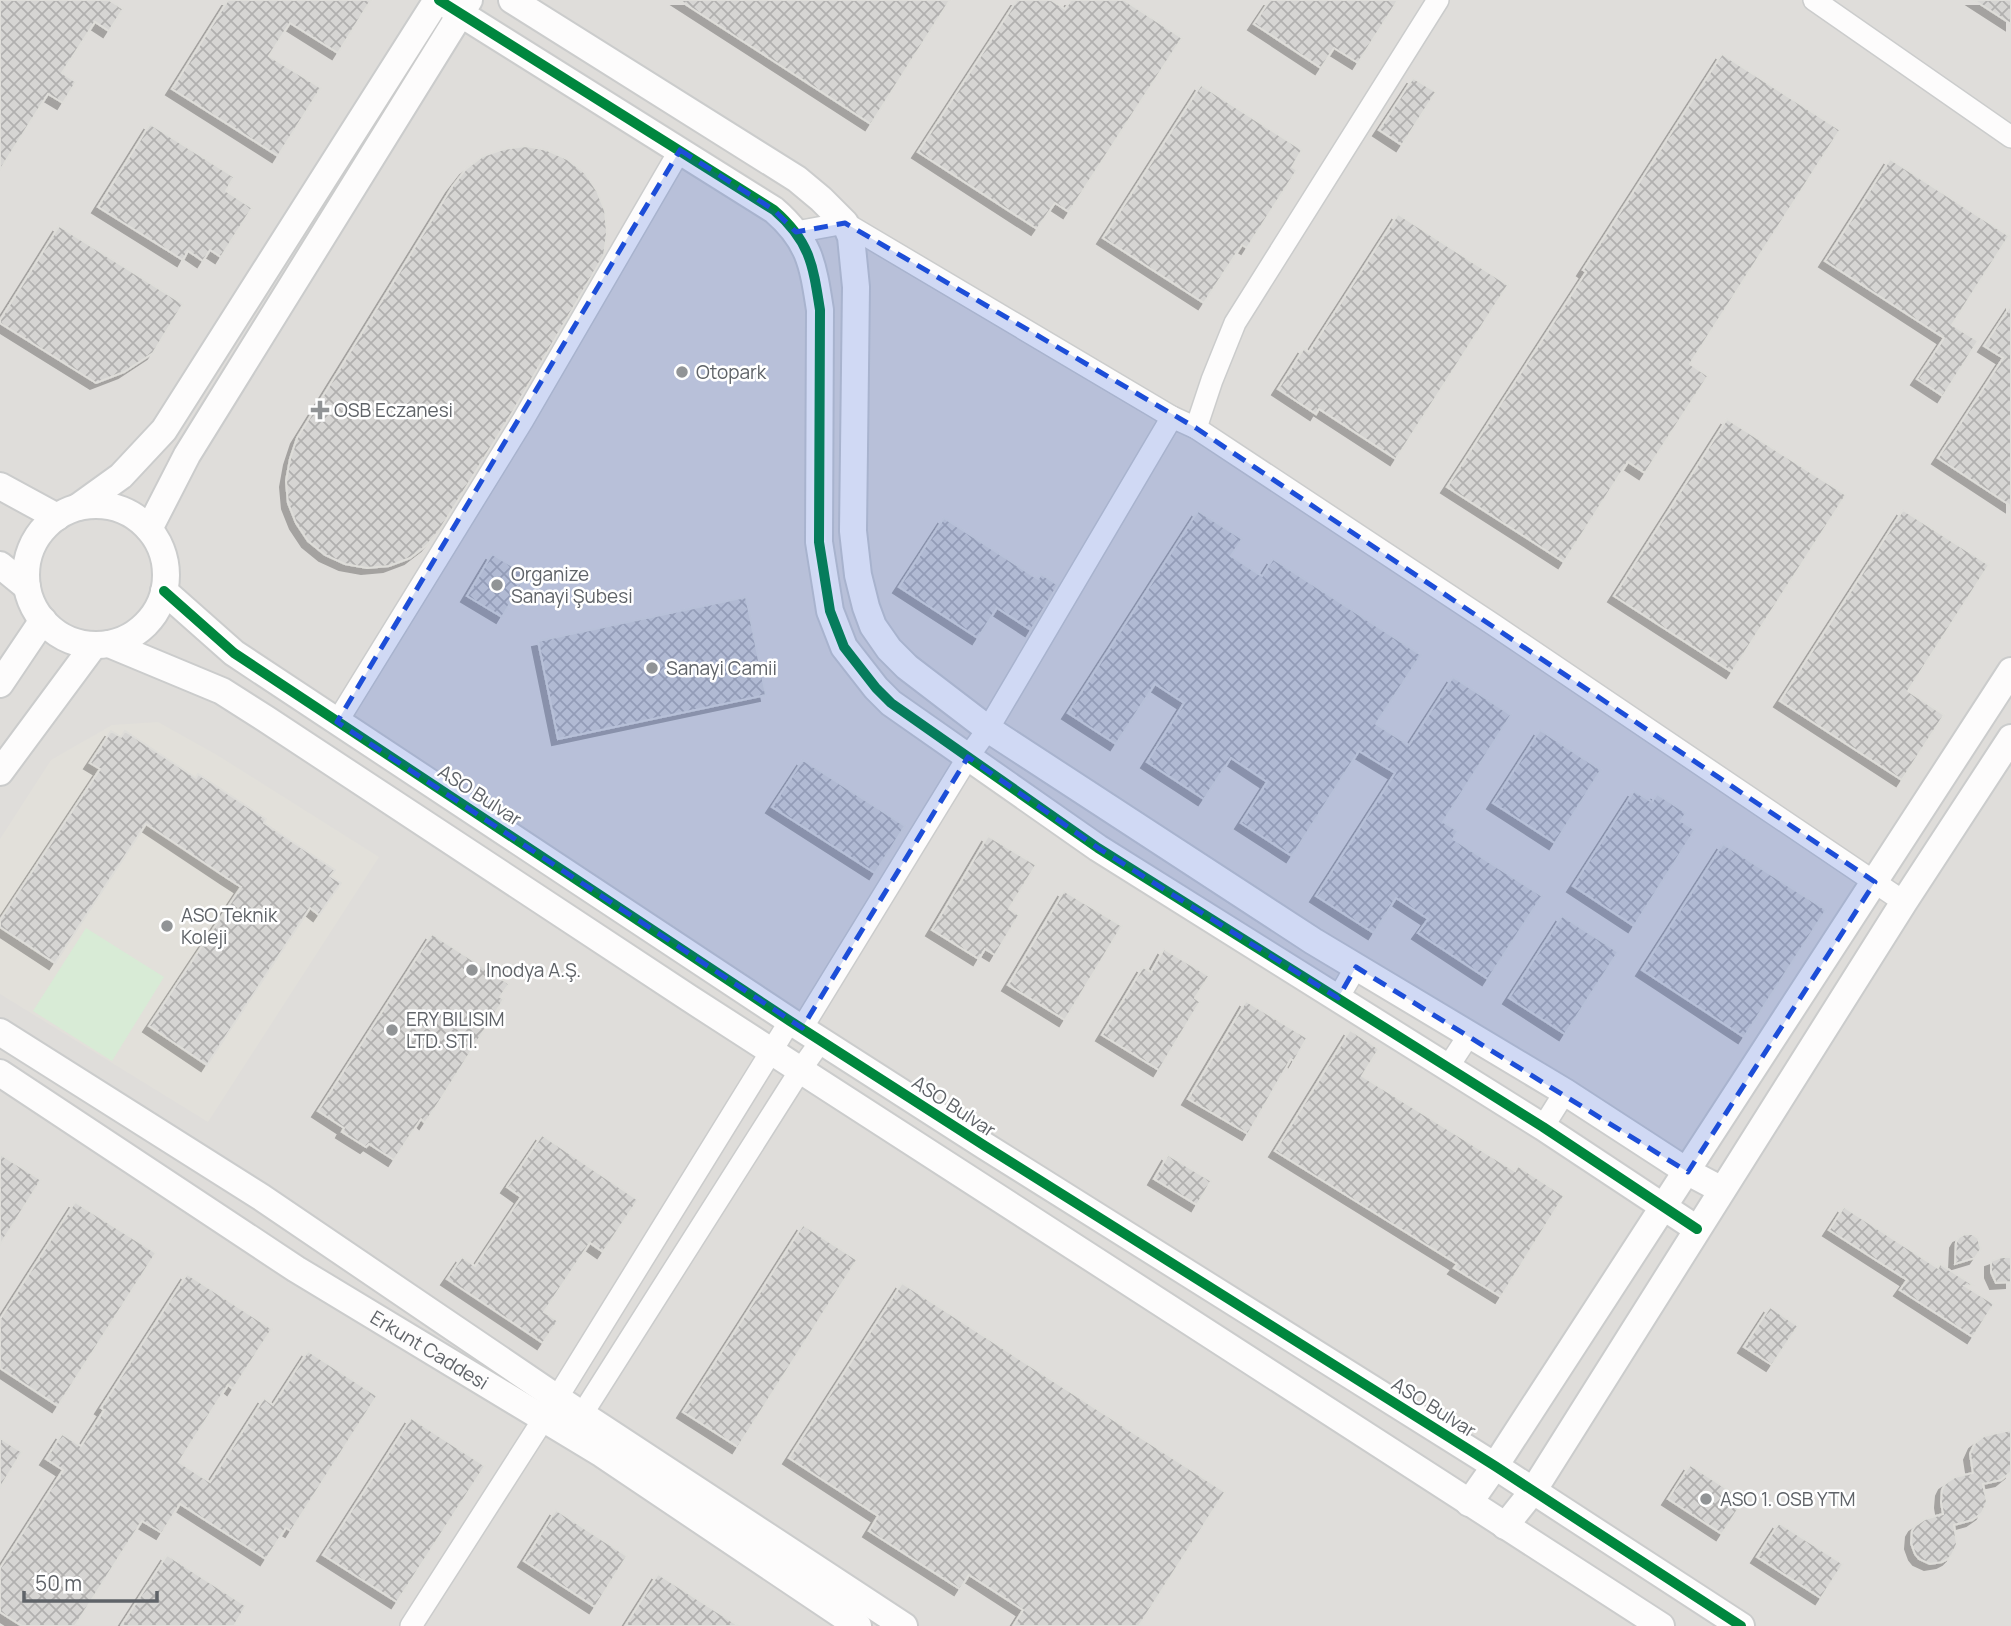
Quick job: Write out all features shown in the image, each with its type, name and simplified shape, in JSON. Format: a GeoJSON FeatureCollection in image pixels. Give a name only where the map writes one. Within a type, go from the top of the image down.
{"type":"FeatureCollection","features":[{"type":"Feature","properties":{"kind":"street"},"geometry":{"type":"LineString","coordinates":[[512,0],[797,179],[821,198],[845,223],[1172,417],[1196,428],[1904,902]]}},
{"type":"Feature","properties":{"kind":"street"},"geometry":{"type":"LineString","coordinates":[[1196,428],[1235,323],[1438,0]]}},
{"type":"Feature","properties":{"kind":"street"},"geometry":{"type":"LineString","coordinates":[[1814,0],[2011,137]]}},
{"type":"Feature","properties":{"kind":"street"},"geometry":{"type":"LineString","coordinates":[[451,3],[774,210],[789,223],[807,249],[820,310],[819,542],[830,611],[844,647],[884,695],[905,713],[1098,848],[1543,1127],[1697,1229]]}},
{"type":"Feature","properties":{"kind":"street"},"geometry":{"type":"LineString","coordinates":[[451,3],[164,430],[121,476],[42,530],[32,547],[27,567],[27,587],[33,605],[43,620],[57,633],[75,642],[101,645],[222,691],[666,984],[1661,1626]]}},
{"type":"Feature","properties":{"kind":"street"},"geometry":{"type":"LineString","coordinates":[[149,529],[187,455],[451,3]]}},
{"type":"Feature","properties":{"kind":"street"},"geometry":{"type":"LineString","coordinates":[[337,722],[523,420],[680,149]]}},
{"type":"Feature","properties":{"kind":"street"},"geometry":{"type":"LineString","coordinates":[[796,232],[845,223]]}},
{"type":"Feature","properties":{"kind":"street"},"geometry":{"type":"LineString","coordinates":[[845,223],[851,237],[856,287],[853,530],[858,575],[866,607],[873,626],[889,649],[907,667],[988,729],[1313,942],[1565,1092],[1688,1172],[1721,1190]]}},
{"type":"Feature","properties":{"kind":"street"},"geometry":{"type":"LineString","coordinates":[[904,1626],[576,1424],[801,1069],[805,1030],[968,757],[988,729],[1172,417]]}},
{"type":"Feature","properties":{"kind":"street"},"geometry":{"type":"LineString","coordinates":[[0,486],[68,512],[116,506],[149,529],[164,558],[164,591],[153,616],[134,634],[101,645],[0,772]]}},
{"type":"Feature","properties":{"kind":"street"},"geometry":{"type":"LineString","coordinates":[[0,565],[27,587]]}},
{"type":"Feature","properties":{"kind":"street","name":"ASO Bulvar"},"geometry":{"type":"LineString","coordinates":[[164,591],[234,653],[805,1030],[1495,1466],[1741,1626]]}},
{"type":"Feature","properties":{"kind":"street"},"geometry":{"type":"LineString","coordinates":[[0,684],[43,620]]}},
{"type":"Feature","properties":{"kind":"street"},"geometry":{"type":"LineString","coordinates":[[1469,1503],[1688,1172],[2011,671]]}},
{"type":"Feature","properties":{"kind":"street"},"geometry":{"type":"LineString","coordinates":[[1505,1526],[1533,1491],[1721,1190],[2011,738]]}},
{"type":"Feature","properties":{"kind":"street"},"geometry":{"type":"LineString","coordinates":[[1338,998],[1356,967]]}},
{"type":"Feature","properties":{"kind":"street"},"geometry":{"type":"LineString","coordinates":[[411,1626],[550,1408],[771,1051],[805,1030]]}},
{"type":"Feature","properties":{"kind":"street"},"geometry":{"type":"LineString","coordinates":[[0,1032],[261,1197],[550,1408]]}},
{"type":"Feature","properties":{"kind":"street"},"geometry":{"type":"LineString","coordinates":[[1448,1067],[1469,1035]]}},
{"type":"Feature","properties":{"kind":"street","name":"Erkunt Caddesi"},"geometry":{"type":"LineString","coordinates":[[0,1073],[296,1269],[576,1424],[602,1454],[858,1626]]}},
{"type":"Feature","properties":{"kind":"street"},"geometry":{"type":"LineString","coordinates":[[1543,1127],[1565,1092]]}},
{"type":"Feature","properties":{"kind":"highlighted area"},"geometry":{"type":"Polygon","coordinates":[[[680,150],[774,210],[796,232],[845,223],[1196,428],[1875,882],[1688,1172],[1356,967],[1338,998],[1098,848],[968,757],[802,1028],[337,722],[680,150]]]}},
{"type":"Feature","properties":{"kind":"shaded area"},"geometry":{"type":"Polygon","coordinates":[[[0,0],[2011,0],[2011,1626],[0,1626],[0,0]]]}},
{"type":"Feature","properties":{"kind":"shaded area","name":"ASO Teknik Koleji"},"geometry":{"type":"Polygon","coordinates":[[[158,722],[217,755],[379,857],[208,1122],[0,994],[0,839],[51,760],[112,725],[158,722]]]}},
{"type":"Feature","properties":{"kind":"green space"},"geometry":{"type":"Polygon","coordinates":[[[86,928],[164,977],[112,1061],[33,1011],[86,928]]]}},
{"type":"Feature","properties":{"kind":"building"},"geometry":{"type":"Polygon","coordinates":[[[0,0],[109,0],[123,9],[109,31],[95,22],[62,73],[76,82],[63,103],[48,94],[0,170],[0,0]]]}},
{"type":"Feature","properties":{"kind":"building"},"geometry":{"type":"Polygon","coordinates":[[[228,0],[371,0],[338,53],[290,23],[269,56],[321,88],[278,156],[172,89],[228,0]]]}},
{"type":"Feature","properties":{"kind":"building"},"geometry":{"type":"Polygon","coordinates":[[[679,0],[950,0],[871,124],[679,0]]]}},
{"type":"Feature","properties":{"kind":"building"},"geometry":{"type":"Polygon","coordinates":[[[1017,0],[1051,0],[1065,9],[1071,0],[1124,0],[1182,38],[1069,212],[1055,203],[1037,229],[918,152],[1017,0]]]}},
{"type":"Feature","properties":{"kind":"building"},"geometry":{"type":"Polygon","coordinates":[[[1270,0],[1398,0],[1358,63],[1334,48],[1321,68],[1254,24],[1270,0]]]}},
{"type":"Feature","properties":{"kind":"building"},"geometry":{"type":"Polygon","coordinates":[[[1974,0],[2011,0],[2011,24],[1974,0]]]}},
{"type":"Feature","properties":{"kind":"building"},"geometry":{"type":"Polygon","coordinates":[[[1722,54],[1840,130],[1690,364],[1708,376],[1645,473],[1628,462],[1564,562],[1447,487],[1722,54]]]}},
{"type":"Feature","properties":{"kind":"building"},"geometry":{"type":"Polygon","coordinates":[[[1413,78],[1436,92],[1402,145],[1379,130],[1413,78]]]}},
{"type":"Feature","properties":{"kind":"building"},"geometry":{"type":"Polygon","coordinates":[[[1201,85],[1302,150],[1292,167],[1297,170],[1247,248],[1242,245],[1204,303],[1103,238],[1201,85]]]}},
{"type":"Feature","properties":{"kind":"building"},"geometry":{"type":"Polygon","coordinates":[[[150,124],[234,177],[226,191],[252,208],[221,257],[210,250],[203,261],[188,251],[183,260],[98,207],[150,124]]]}},
{"type":"Feature","properties":{"kind":"building"},"geometry":{"type":"Polygon","coordinates":[[[526,146],[547,150],[567,159],[585,173],[597,191],[605,211],[607,233],[604,255],[512,413],[439,531],[427,545],[410,558],[389,566],[367,568],[345,564],[325,555],[308,541],[296,523],[288,503],[286,481],[297,438],[452,187],[466,169],[483,156],[526,146]]]}},
{"type":"Feature","properties":{"kind":"building"},"geometry":{"type":"Polygon","coordinates":[[[1890,159],[2009,236],[1952,325],[1978,341],[1943,396],[1917,379],[1944,338],[1825,261],[1890,159]]]}},
{"type":"Feature","properties":{"kind":"building"},"geometry":{"type":"Polygon","coordinates":[[[1398,214],[1508,285],[1396,459],[1319,409],[1316,414],[1278,389],[1304,348],[1309,352],[1398,214]]]}},
{"type":"Feature","properties":{"kind":"building"},"geometry":{"type":"Polygon","coordinates":[[[59,226],[183,304],[153,353],[124,372],[96,383],[0,323],[59,226]]]}},
{"type":"Feature","properties":{"kind":"building"},"geometry":{"type":"Polygon","coordinates":[[[2011,305],[2011,506],[1938,458],[2003,358],[1984,346],[2011,305]]]}},
{"type":"Feature","properties":{"kind":"building"},"geometry":{"type":"Polygon","coordinates":[[[1727,419],[1846,495],[1732,672],[1614,596],[1727,419]]]}},
{"type":"Feature","properties":{"kind":"building"},"geometry":{"type":"Polygon","coordinates":[[[1903,510],[1989,565],[1908,691],[1944,715],[1902,780],[1780,701],[1903,510]]]}},
{"type":"Feature","properties":{"kind":"building"},"geometry":{"type":"Polygon","coordinates":[[[1198,511],[1242,539],[1231,556],[1262,576],[1273,559],[1421,655],[1376,724],[1409,745],[1453,677],[1511,715],[1443,822],[1458,831],[1453,839],[1542,896],[1488,979],[1418,933],[1428,919],[1396,898],[1374,933],[1316,896],[1395,773],[1359,751],[1292,856],[1241,823],[1267,782],[1231,758],[1204,799],[1147,762],[1184,703],[1155,684],[1116,744],[1068,713],[1198,511]]]}},
{"type":"Feature","properties":{"kind":"building"},"geometry":{"type":"Polygon","coordinates":[[[944,518],[1038,579],[1041,574],[1058,585],[1031,630],[997,608],[978,638],[899,587],[944,518]]]}},
{"type":"Feature","properties":{"kind":"building","name":"Organize Sanayi Şubesi"},"geometry":{"type":"Polygon","coordinates":[[[492,554],[527,575],[502,617],[467,596],[492,554]]]}},
{"type":"Feature","properties":{"kind":"building","name":"Sanayi Camii"},"geometry":{"type":"Polygon","coordinates":[[[746,597],[766,695],[558,739],[538,641],[746,597]]]}},
{"type":"Feature","properties":{"kind":"building"},"geometry":{"type":"Polygon","coordinates":[[[1540,730],[1601,770],[1555,843],[1493,803],[1540,730]]]}},
{"type":"Feature","properties":{"kind":"building"},"geometry":{"type":"Polygon","coordinates":[[[111,731],[121,737],[125,731],[196,778],[198,774],[266,819],[264,823],[335,870],[330,876],[341,883],[319,915],[310,908],[207,1065],[149,1026],[241,887],[146,824],[55,963],[0,927],[0,920],[100,769],[90,763],[111,731]]]}},
{"type":"Feature","properties":{"kind":"building"},"geometry":{"type":"Polygon","coordinates":[[[803,760],[905,826],[875,873],[772,807],[803,760]]]}},
{"type":"Feature","properties":{"kind":"building"},"geometry":{"type":"Polygon","coordinates":[[[1634,791],[1652,802],[1657,794],[1686,813],[1681,821],[1695,830],[1634,926],[1573,886],[1634,791]]]}},
{"type":"Feature","properties":{"kind":"building"},"geometry":{"type":"Polygon","coordinates":[[[988,836],[1036,865],[1009,909],[1019,915],[995,955],[985,949],[979,959],[932,930],[988,836]]]}},
{"type":"Feature","properties":{"kind":"building"},"geometry":{"type":"Polygon","coordinates":[[[1723,844],[1826,910],[1744,1037],[1642,970],[1723,844]]]}},
{"type":"Feature","properties":{"kind":"building"},"geometry":{"type":"Polygon","coordinates":[[[1064,891],[1122,926],[1065,1020],[1008,985],[1064,891]]]}},
{"type":"Feature","properties":{"kind":"building"},"geometry":{"type":"Polygon","coordinates":[[[1562,916],[1618,952],[1565,1034],[1509,998],[1562,916]]]}},
{"type":"Feature","properties":{"kind":"building"},"geometry":{"type":"Polygon","coordinates":[[[432,934],[509,984],[500,997],[504,999],[439,1102],[425,1123],[421,1119],[394,1160],[369,1144],[366,1147],[342,1132],[344,1128],[318,1111],[432,934]]]}},
{"type":"Feature","properties":{"kind":"building"},"geometry":{"type":"Polygon","coordinates":[[[1164,949],[1209,976],[1195,998],[1200,1002],[1159,1070],[1102,1035],[1143,967],[1151,972],[1164,949]]]}},
{"type":"Feature","properties":{"kind":"building"},"geometry":{"type":"Polygon","coordinates":[[[1246,1001],[1307,1038],[1294,1061],[1291,1059],[1248,1134],[1188,1099],[1246,1001]]]}},
{"type":"Feature","properties":{"kind":"building"},"geometry":{"type":"Polygon","coordinates":[[[1350,1030],[1379,1049],[1362,1076],[1515,1171],[1518,1166],[1564,1196],[1501,1297],[1454,1268],[1457,1264],[1275,1151],[1350,1030]]]}},
{"type":"Feature","properties":{"kind":"building"},"geometry":{"type":"Polygon","coordinates":[[[542,1135],[638,1200],[603,1252],[590,1243],[544,1312],[558,1321],[543,1343],[447,1279],[462,1257],[475,1266],[521,1197],[507,1187],[542,1135]]]}},
{"type":"Feature","properties":{"kind":"building"},"geometry":{"type":"Polygon","coordinates":[[[0,1154],[41,1180],[0,1245],[0,1154]]]}},
{"type":"Feature","properties":{"kind":"building"},"geometry":{"type":"Polygon","coordinates":[[[1168,1155],[1211,1181],[1197,1205],[1154,1179],[1168,1155]]]}},
{"type":"Feature","properties":{"kind":"building"},"geometry":{"type":"Polygon","coordinates":[[[75,1202],[156,1253],[58,1406],[0,1368],[0,1319],[75,1202]]]}},
{"type":"Feature","properties":{"kind":"building"},"geometry":{"type":"Polygon","coordinates":[[[1844,1207],[1938,1268],[1940,1264],[1973,1285],[1965,1286],[1994,1304],[1973,1337],[1900,1290],[1907,1280],[1829,1230],[1844,1207]]]}},
{"type":"Feature","properties":{"kind":"building"},"geometry":{"type":"Polygon","coordinates":[[[803,1225],[857,1260],[738,1447],[683,1412],[803,1225]]]}},
{"type":"Feature","properties":{"kind":"building"},"geometry":{"type":"Polygon","coordinates":[[[1965,1234],[1978,1238],[1981,1249],[1975,1258],[1955,1264],[1956,1242],[1965,1234]]]}},
{"type":"Feature","properties":{"kind":"building"},"geometry":{"type":"Polygon","coordinates":[[[2011,1257],[2011,1282],[1996,1283],[1991,1272],[1991,1261],[2011,1257]]]}},
{"type":"Feature","properties":{"kind":"building"},"geometry":{"type":"Polygon","coordinates":[[[187,1274],[272,1329],[233,1389],[228,1385],[179,1462],[210,1482],[264,1398],[273,1405],[308,1351],[377,1396],[291,1531],[286,1528],[266,1559],[180,1504],[162,1533],[142,1521],[75,1626],[22,1626],[0,1612],[0,1568],[63,1470],[46,1459],[62,1434],[81,1446],[104,1410],[101,1408],[187,1274]]]}},
{"type":"Feature","properties":{"kind":"building"},"geometry":{"type":"Polygon","coordinates":[[[902,1283],[1225,1492],[1139,1626],[1013,1626],[1023,1610],[969,1575],[960,1589],[869,1531],[878,1516],[789,1458],[902,1283]]]}},
{"type":"Feature","properties":{"kind":"building"},"geometry":{"type":"Polygon","coordinates":[[[1770,1307],[1798,1326],[1772,1365],[1744,1347],[1770,1307]]]}},
{"type":"Feature","properties":{"kind":"building"},"geometry":{"type":"Polygon","coordinates":[[[411,1418],[485,1466],[397,1602],[323,1555],[411,1418]]]}},
{"type":"Feature","properties":{"kind":"building"},"geometry":{"type":"Polygon","coordinates":[[[2011,1430],[2011,1472],[2001,1480],[1983,1484],[1987,1502],[1982,1513],[1972,1520],[1954,1525],[1957,1544],[1948,1559],[1930,1564],[1919,1559],[1911,1543],[1915,1526],[1925,1519],[1943,1514],[1941,1502],[1945,1484],[1955,1477],[1973,1473],[1970,1454],[1975,1443],[1984,1436],[2011,1430]]]}},
{"type":"Feature","properties":{"kind":"building"},"geometry":{"type":"Polygon","coordinates":[[[0,1438],[22,1452],[0,1488],[0,1438]]]}},
{"type":"Feature","properties":{"kind":"building","name":"ASO 1. OSB YTM"},"geometry":{"type":"Polygon","coordinates":[[[1690,1465],[1744,1500],[1722,1534],[1668,1499],[1690,1465]]]}},
{"type":"Feature","properties":{"kind":"building"},"geometry":{"type":"Polygon","coordinates":[[[556,1510],[627,1556],[595,1607],[524,1561],[556,1510]]]}},
{"type":"Feature","properties":{"kind":"building"},"geometry":{"type":"Polygon","coordinates":[[[1779,1523],[1843,1564],[1821,1598],[1757,1557],[1779,1523]]]}},
{"type":"Feature","properties":{"kind":"building"},"geometry":{"type":"Polygon","coordinates":[[[167,1555],[246,1606],[234,1626],[121,1626],[167,1555]]]}},
{"type":"Feature","properties":{"kind":"building"},"geometry":{"type":"Polygon","coordinates":[[[658,1574],[739,1626],[625,1626],[658,1574]]]}},
{"type":"Feature","properties":{"kind":"cycle path"},"geometry":{"type":"LineString","coordinates":[[439,0],[774,210],[803,243],[812,267],[820,310],[819,542],[830,611],[844,647],[891,703],[1098,848],[1543,1127],[1697,1229]]}},
{"type":"Feature","properties":{"kind":"cycle path"},"geometry":{"type":"LineString","coordinates":[[164,591],[234,653],[790,1021],[1495,1466],[1741,1626]]}},
{"type":"Feature","properties":{"kind":"place","name":"Otopark"},"geometry":{"type":"Point","coordinates":[682,372]}},
{"type":"Feature","properties":{"kind":"place","name":"OSB Eczanesi"},"geometry":{"type":"Point","coordinates":[320,410]}},
{"type":"Feature","properties":{"kind":"place","name":"Organize Sanayi Şubesi"},"geometry":{"type":"Point","coordinates":[497,585]}},
{"type":"Feature","properties":{"kind":"place","name":"Sanayi Camii"},"geometry":{"type":"Point","coordinates":[652,668]}},
{"type":"Feature","properties":{"kind":"place","name":"ASO Teknik Koleji"},"geometry":{"type":"Point","coordinates":[167,926]}},
{"type":"Feature","properties":{"kind":"place","name":"Inodya A.Ş."},"geometry":{"type":"Point","coordinates":[472,970]}},
{"type":"Feature","properties":{"kind":"place","name":"ERY BILISIM LTD. STI."},"geometry":{"type":"Point","coordinates":[392,1030]}},
{"type":"Feature","properties":{"kind":"place","name":"ASO 1. OSB YTM"},"geometry":{"type":"Point","coordinates":[1706,1499]}}]}
